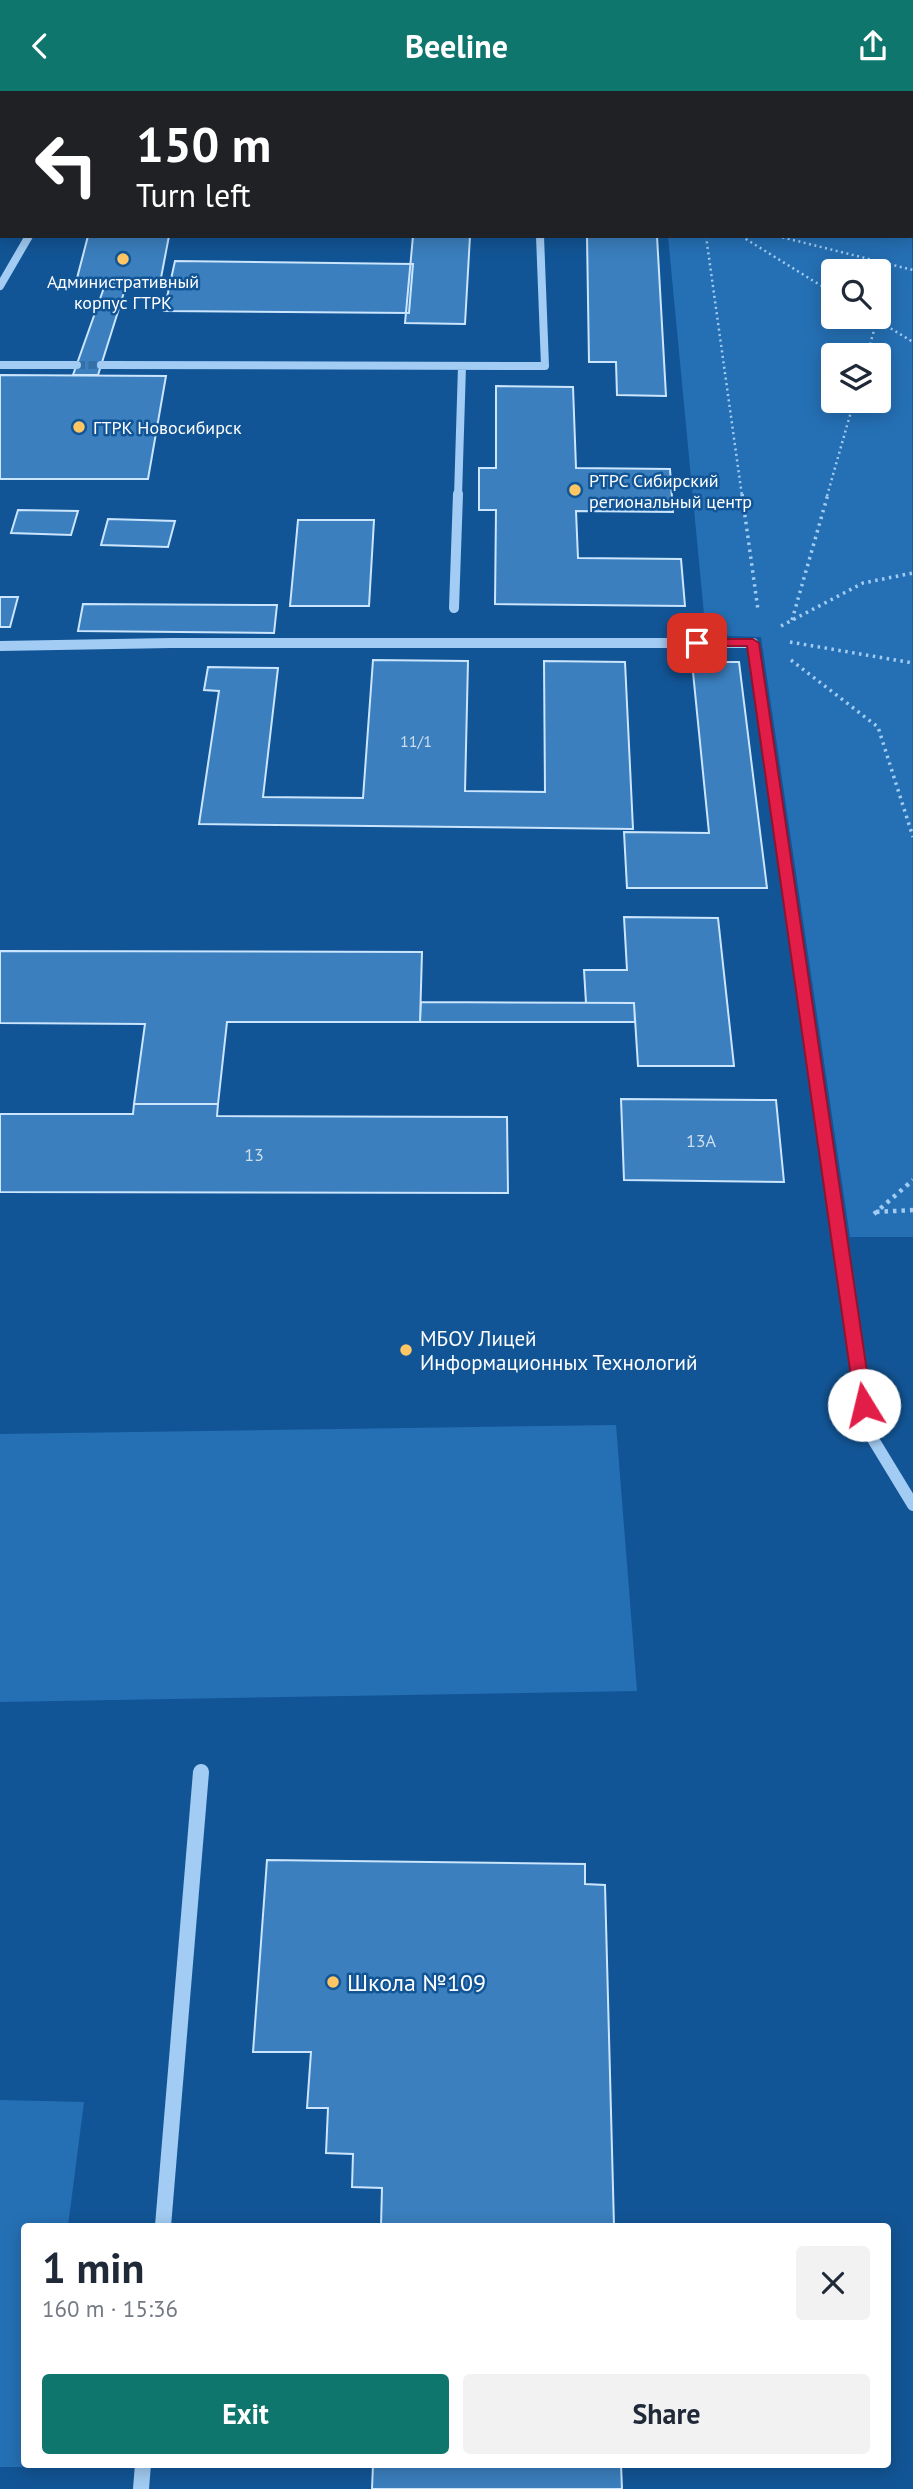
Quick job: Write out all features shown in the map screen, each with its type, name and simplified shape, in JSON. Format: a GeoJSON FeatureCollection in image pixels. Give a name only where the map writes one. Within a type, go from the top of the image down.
{"type":"FeatureCollection","features":[{"type":"Feature","properties":{"kind":"lane"},"geometry":{"type":"LineString","coordinates":[[281,91],[296,91]]}},
{"type":"Feature","properties":{"kind":"lane"},"geometry":{"type":"LineString","coordinates":[[0,286],[28,238]]}},
{"type":"Feature","properties":{"kind":"lane"},"geometry":{"type":"LineString","coordinates":[[101,365],[545,366],[540,238]]}},
{"type":"Feature","properties":{"kind":"lane"},"geometry":{"type":"LineString","coordinates":[[0,365],[77,365]]}},
{"type":"Feature","properties":{"kind":"lane"},"geometry":{"type":"LineString","coordinates":[[454,608],[462,366]]}},
{"type":"Feature","properties":{"kind":"lane"},"geometry":{"type":"LineString","coordinates":[[0,646],[171,643],[753,643],[868,1431],[913,1505]]}},
{"type":"Feature","properties":{"kind":"lane"},"geometry":{"type":"LineString","coordinates":[[163,2223],[201,1772]]}},
{"type":"Feature","properties":{"kind":"lane"},"geometry":{"type":"LineString","coordinates":[[141,2489],[143,2468]]}},
{"type":"Feature","properties":{"kind":"path"},"geometry":{"type":"LineString","coordinates":[[706,238],[759,622]]}},
{"type":"Feature","properties":{"kind":"path"},"geometry":{"type":"LineString","coordinates":[[744,238],[821,286]]}},
{"type":"Feature","properties":{"kind":"path"},"geometry":{"type":"LineString","coordinates":[[785,238],[913,269]]}},
{"type":"Feature","properties":{"kind":"path"},"geometry":{"type":"LineString","coordinates":[[891,329],[913,342]]}},
{"type":"Feature","properties":{"kind":"path"},"geometry":{"type":"LineString","coordinates":[[792,620],[851,413]]}},
{"type":"Feature","properties":{"kind":"path"},"geometry":{"type":"LineString","coordinates":[[772,631],[863,583],[913,573]]}},
{"type":"Feature","properties":{"kind":"path"},"geometry":{"type":"LineString","coordinates":[[786,641],[913,663]]}},
{"type":"Feature","properties":{"kind":"path"},"geometry":{"type":"LineString","coordinates":[[783,653],[878,727],[913,837]]}},
{"type":"Feature","properties":{"kind":"path"},"geometry":{"type":"LineString","coordinates":[[875,1212],[913,1210]]}},
{"type":"Feature","properties":{"kind":"shaded area"},"geometry":{"type":"Polygon","coordinates":[[[668,238],[912,238],[913,1237],[850,1237],[761,637],[706,635],[668,238]]]}},
{"type":"Feature","properties":{"kind":"shaded area"},"geometry":{"type":"Polygon","coordinates":[[[616,1425],[637,1691],[0,1702],[0,1434],[616,1425]]]}},
{"type":"Feature","properties":{"kind":"shaded area"},"geometry":{"type":"Polygon","coordinates":[[[0,2100],[84,2102],[68,2223],[21,2223],[21,2467],[0,2467],[0,2100]]]}},
{"type":"Feature","properties":{"kind":"building","name":"Административный корпус ГТРК"},"geometry":{"type":"Polygon","coordinates":[[[87,238],[169,238],[160,283],[76,282],[87,238]]]}},
{"type":"Feature","properties":{"kind":"building"},"geometry":{"type":"Polygon","coordinates":[[[413,238],[470,238],[465,324],[405,323],[413,238]]]}},
{"type":"Feature","properties":{"kind":"building"},"geometry":{"type":"Polygon","coordinates":[[[587,238],[657,238],[666,396],[617,395],[616,362],[589,362],[587,238]]]}},
{"type":"Feature","properties":{"kind":"building"},"geometry":{"type":"Polygon","coordinates":[[[175,261],[413,264],[409,313],[164,311],[175,261]]]}},
{"type":"Feature","properties":{"kind":"building"},"geometry":{"type":"Polygon","coordinates":[[[106,282],[127,283],[98,375],[73,375],[106,282]]]}},
{"type":"Feature","properties":{"kind":"building","name":"ГТРК Новосибирск"},"geometry":{"type":"Polygon","coordinates":[[[0,375],[166,376],[148,479],[0,479],[0,375]]]}},
{"type":"Feature","properties":{"kind":"building","name":"РТРС Сибирский региональный центр"},"geometry":{"type":"Polygon","coordinates":[[[496,386],[573,387],[576,468],[670,469],[673,512],[576,511],[578,558],[681,559],[685,606],[495,604],[496,510],[479,510],[479,468],[496,468],[496,386]]]}},
{"type":"Feature","properties":{"kind":"building"},"geometry":{"type":"Polygon","coordinates":[[[18,510],[78,511],[71,535],[11,533],[18,510]]]}},
{"type":"Feature","properties":{"kind":"building"},"geometry":{"type":"Polygon","coordinates":[[[108,519],[175,521],[168,547],[101,545],[108,519]]]}},
{"type":"Feature","properties":{"kind":"building"},"geometry":{"type":"Polygon","coordinates":[[[298,520],[374,520],[369,606],[290,606],[298,520]]]}},
{"type":"Feature","properties":{"kind":"building"},"geometry":{"type":"Polygon","coordinates":[[[0,597],[18,597],[10,627],[0,627],[0,597]]]}},
{"type":"Feature","properties":{"kind":"building"},"geometry":{"type":"Polygon","coordinates":[[[83,604],[277,605],[274,633],[78,631],[83,604]]]}},
{"type":"Feature","properties":{"kind":"building"},"geometry":{"type":"Polygon","coordinates":[[[373,660],[468,661],[465,791],[545,792],[544,661],[625,662],[633,829],[199,824],[219,691],[204,690],[208,667],[278,668],[263,797],[363,798],[373,660]]]}},
{"type":"Feature","properties":{"kind":"building"},"geometry":{"type":"Polygon","coordinates":[[[692,662],[739,662],[767,888],[627,888],[624,832],[709,833],[692,662]]]}},
{"type":"Feature","properties":{"kind":"building"},"geometry":{"type":"Polygon","coordinates":[[[624,917],[718,918],[734,1066],[638,1066],[634,1003],[586,1003],[584,970],[627,970],[624,917]]]}},
{"type":"Feature","properties":{"kind":"building"},"geometry":{"type":"Polygon","coordinates":[[[0,951],[422,952],[420,1022],[227,1022],[218,1104],[134,1104],[145,1024],[0,1023],[0,951]]]}},
{"type":"Feature","properties":{"kind":"building"},"geometry":{"type":"Polygon","coordinates":[[[421,1002],[634,1003],[635,1022],[420,1022],[421,1002]]]}},
{"type":"Feature","properties":{"kind":"building"},"geometry":{"type":"Polygon","coordinates":[[[621,1099],[776,1100],[784,1182],[624,1180],[621,1099]]]}},
{"type":"Feature","properties":{"kind":"building"},"geometry":{"type":"Polygon","coordinates":[[[134,1104],[218,1104],[217,1116],[507,1117],[508,1193],[0,1192],[0,1114],[133,1114],[134,1104]]]}},
{"type":"Feature","properties":{"kind":"building"},"geometry":{"type":"Polygon","coordinates":[[[267,1860],[585,1864],[585,1884],[605,1885],[614,2223],[381,2223],[382,2188],[352,2187],[353,2154],[326,2153],[328,2108],[307,2108],[311,2052],[253,2052],[267,1860]]]}},
{"type":"Feature","properties":{"kind":"building"},"geometry":{"type":"Polygon","coordinates":[[[373,2468],[621,2468],[622,2489],[372,2489],[373,2468]]]}},
{"type":"Feature","properties":{"kind":"tunnel"},"geometry":{"type":"LineString","coordinates":[[77,365],[101,365]]}},
{"type":"Feature","properties":{"kind":"place","name":"Административный корпус ГТРК"},"geometry":{"type":"Point","coordinates":[123,259]}},
{"type":"Feature","properties":{"kind":"place","name":"ГТРК Новосибирск"},"geometry":{"type":"Point","coordinates":[79,427]}},
{"type":"Feature","properties":{"kind":"place","name":"РТРС Сибирский региональный центр"},"geometry":{"type":"Point","coordinates":[575,490]}},
{"type":"Feature","properties":{"kind":"place","name":"МБОУ Лицей Информационных Технологий"},"geometry":{"type":"Point","coordinates":[406,1350]}},
{"type":"Feature","properties":{"kind":"place","name":"Школа №109"},"geometry":{"type":"Point","coordinates":[333,1982]}},
{"type":"Feature","properties":{"kind":"route"},"geometry":{"type":"LineString","coordinates":[[697,643],[753,643],[864,1405]]}}]}
